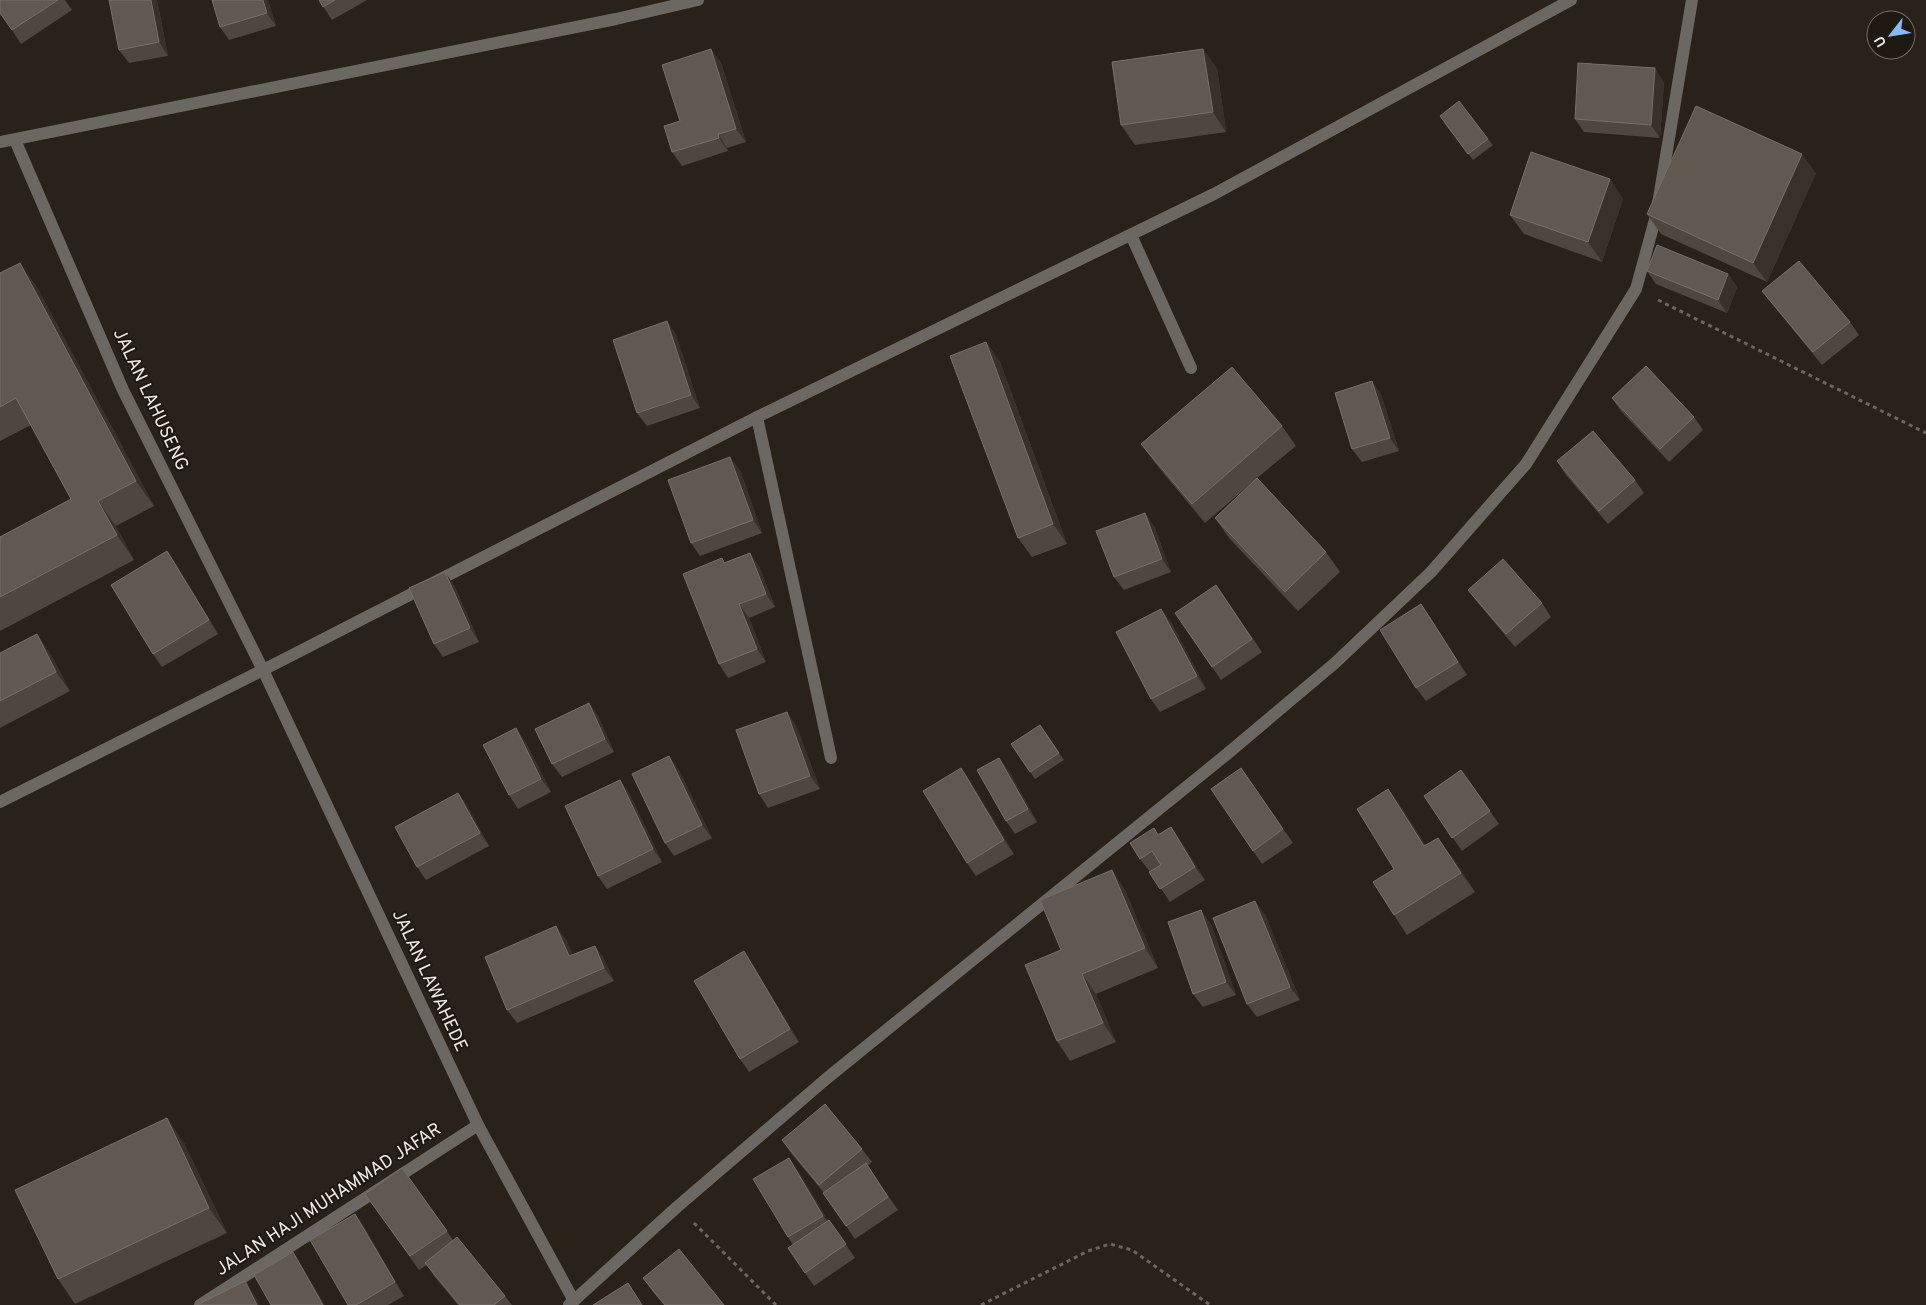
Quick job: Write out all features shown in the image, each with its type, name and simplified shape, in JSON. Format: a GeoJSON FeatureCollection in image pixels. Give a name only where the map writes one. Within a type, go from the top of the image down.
{"type":"FeatureCollection","features":[{"type":"Feature","properties":{"kind":"street"},"geometry":{"type":"LineString","coordinates":[[0,142],[616,19],[698,0]]}},
{"type":"Feature","properties":{"kind":"street"},"geometry":{"type":"LineString","coordinates":[[0,802],[263,670],[757,417],[1214,194],[1571,0]]}},
{"type":"Feature","properties":{"kind":"street"},"geometry":{"type":"LineString","coordinates":[[571,1303],[677,1207],[826,1079],[1328,669],[1431,572],[1526,464],[1636,289],[1656,216],[1692,0]]}},
{"type":"Feature","properties":{"kind":"street","name":"JALAN LAHUSENG"},"geometry":{"type":"LineString","coordinates":[[15,140],[124,390],[263,670]]}},
{"type":"Feature","properties":{"kind":"street"},"geometry":{"type":"LineString","coordinates":[[1131,235],[1191,368]]}},
{"type":"Feature","properties":{"kind":"street"},"geometry":{"type":"LineString","coordinates":[[757,417],[831,758]]}},
{"type":"Feature","properties":{"kind":"street","name":"JALAN LAWAHEDE"},"geometry":{"type":"LineString","coordinates":[[263,670],[478,1125],[571,1303]]}},
{"type":"Feature","properties":{"kind":"street","name":"JALAN HAJI MUHAMMAD JAFAR"},"geometry":{"type":"LineString","coordinates":[[200,1305],[478,1125]]}},
{"type":"Feature","properties":{"kind":"path"},"geometry":{"type":"LineString","coordinates":[[1636,289],[1926,433]]}},
{"type":"Feature","properties":{"kind":"path"},"geometry":{"type":"LineString","coordinates":[[677,1207],[776,1305]]}},
{"type":"Feature","properties":{"kind":"path"},"geometry":{"type":"LineString","coordinates":[[981,1305],[1088,1251],[1110,1244],[1132,1250],[1210,1305]]}},
{"type":"Feature","properties":{"kind":"building"},"geometry":{"type":"Polygon","coordinates":[[[0,0],[58,0],[12,30],[0,13],[0,0]]]}},
{"type":"Feature","properties":{"kind":"building"},"geometry":{"type":"Polygon","coordinates":[[[109,0],[151,0],[159,42],[119,50],[109,0]]]}},
{"type":"Feature","properties":{"kind":"building"},"geometry":{"type":"Polygon","coordinates":[[[212,0],[263,0],[267,13],[220,27],[212,0]]]}},
{"type":"Feature","properties":{"kind":"building"},"geometry":{"type":"Polygon","coordinates":[[[319,0],[335,0],[323,7],[319,0]]]}},
{"type":"Feature","properties":{"kind":"building"},"geometry":{"type":"Polygon","coordinates":[[[711,49],[736,129],[718,134],[719,138],[672,152],[664,126],[680,121],[662,65],[711,49]]]}},
{"type":"Feature","properties":{"kind":"building"},"geometry":{"type":"Polygon","coordinates":[[[1203,49],[1213,112],[1121,125],[1112,62],[1203,49]]]}},
{"type":"Feature","properties":{"kind":"building"},"geometry":{"type":"Polygon","coordinates":[[[1578,63],[1655,68],[1651,125],[1575,119],[1578,63]]]}},
{"type":"Feature","properties":{"kind":"building"},"geometry":{"type":"Polygon","coordinates":[[[1459,101],[1488,139],[1468,154],[1440,116],[1459,101]]]}},
{"type":"Feature","properties":{"kind":"building"},"geometry":{"type":"Polygon","coordinates":[[[1696,106],[1802,154],[1753,263],[1647,214],[1696,106]]]}},
{"type":"Feature","properties":{"kind":"building"},"geometry":{"type":"Polygon","coordinates":[[[1531,152],[1610,179],[1588,242],[1510,215],[1531,152]]]}},
{"type":"Feature","properties":{"kind":"building"},"geometry":{"type":"Polygon","coordinates":[[[1657,245],[1728,274],[1718,300],[1647,271],[1657,245]]]}},
{"type":"Feature","properties":{"kind":"building"},"geometry":{"type":"Polygon","coordinates":[[[1799,261],[1850,322],[1813,352],[1762,291],[1799,261]]]}},
{"type":"Feature","properties":{"kind":"building"},"geometry":{"type":"Polygon","coordinates":[[[20,263],[136,481],[98,501],[117,535],[0,597],[0,537],[71,499],[16,398],[0,407],[0,273],[20,263]]]}},
{"type":"Feature","properties":{"kind":"building"},"geometry":{"type":"Polygon","coordinates":[[[667,321],[691,395],[637,413],[613,340],[667,321]]]}},
{"type":"Feature","properties":{"kind":"building"},"geometry":{"type":"Polygon","coordinates":[[[986,342],[1053,524],[1018,538],[950,356],[986,342]]]}},
{"type":"Feature","properties":{"kind":"building"},"geometry":{"type":"Polygon","coordinates":[[[1646,366],[1694,417],[1660,449],[1612,398],[1646,366]]]}},
{"type":"Feature","properties":{"kind":"building"},"geometry":{"type":"Polygon","coordinates":[[[1232,367],[1282,426],[1192,504],[1141,444],[1232,367]]]}},
{"type":"Feature","properties":{"kind":"building"},"geometry":{"type":"Polygon","coordinates":[[[1372,381],[1390,438],[1352,449],[1335,393],[1372,381]]]}},
{"type":"Feature","properties":{"kind":"building"},"geometry":{"type":"Polygon","coordinates":[[[1593,431],[1635,480],[1599,511],[1557,461],[1593,431]]]}},
{"type":"Feature","properties":{"kind":"building"},"geometry":{"type":"Polygon","coordinates":[[[730,457],[753,520],[691,543],[668,480],[730,457]]]}},
{"type":"Feature","properties":{"kind":"building"},"geometry":{"type":"Polygon","coordinates":[[[1257,478],[1326,552],[1285,592],[1215,518],[1257,478]]]}},
{"type":"Feature","properties":{"kind":"building"},"geometry":{"type":"Polygon","coordinates":[[[1145,513],[1162,559],[1114,577],[1096,531],[1145,513]]]}},
{"type":"Feature","properties":{"kind":"building"},"geometry":{"type":"Polygon","coordinates":[[[167,551],[209,620],[153,654],[111,585],[167,551]]]}},
{"type":"Feature","properties":{"kind":"building"},"geometry":{"type":"Polygon","coordinates":[[[750,553],[766,594],[739,604],[757,649],[719,664],[683,574],[722,558],[724,563],[750,553]]]}},
{"type":"Feature","properties":{"kind":"building"},"geometry":{"type":"Polygon","coordinates":[[[1503,559],[1542,603],[1506,634],[1468,590],[1503,559]]]}},
{"type":"Feature","properties":{"kind":"building"},"geometry":{"type":"Polygon","coordinates":[[[445,572],[470,628],[434,644],[409,588],[445,572]]]}},
{"type":"Feature","properties":{"kind":"building"},"geometry":{"type":"Polygon","coordinates":[[[1216,585],[1252,639],[1212,667],[1175,613],[1216,585]]]}},
{"type":"Feature","properties":{"kind":"building"},"geometry":{"type":"Polygon","coordinates":[[[1421,604],[1458,662],[1416,688],[1380,630],[1421,604]]]}},
{"type":"Feature","properties":{"kind":"building"},"geometry":{"type":"Polygon","coordinates":[[[1161,609],[1197,676],[1151,699],[1116,632],[1161,609]]]}},
{"type":"Feature","properties":{"kind":"building"},"geometry":{"type":"Polygon","coordinates":[[[37,634],[56,672],[0,701],[0,653],[37,634]]]}},
{"type":"Feature","properties":{"kind":"building"},"geometry":{"type":"Polygon","coordinates":[[[589,703],[605,739],[552,764],[535,729],[589,703]]]}},
{"type":"Feature","properties":{"kind":"building"},"geometry":{"type":"Polygon","coordinates":[[[787,712],[810,776],[759,794],[736,730],[787,712]]]}},
{"type":"Feature","properties":{"kind":"building"},"geometry":{"type":"Polygon","coordinates":[[[1040,725],[1059,753],[1030,772],[1011,744],[1040,725]]]}},
{"type":"Feature","properties":{"kind":"building"},"geometry":{"type":"Polygon","coordinates":[[[516,728],[541,779],[509,795],[483,745],[516,728]]]}},
{"type":"Feature","properties":{"kind":"building"},"geometry":{"type":"Polygon","coordinates":[[[669,756],[702,825],[665,843],[632,774],[669,756]]]}},
{"type":"Feature","properties":{"kind":"building"},"geometry":{"type":"Polygon","coordinates":[[[999,758],[1028,809],[1006,821],[977,770],[999,758]]]}},
{"type":"Feature","properties":{"kind":"building"},"geometry":{"type":"Polygon","coordinates":[[[961,768],[1004,840],[967,863],[923,791],[961,768]]]}},
{"type":"Feature","properties":{"kind":"building"},"geometry":{"type":"Polygon","coordinates":[[[1241,768],[1283,829],[1253,851],[1211,789],[1241,768]]]}},
{"type":"Feature","properties":{"kind":"building"},"geometry":{"type":"Polygon","coordinates":[[[1461,770],[1490,811],[1452,838],[1424,796],[1461,770]]]}},
{"type":"Feature","properties":{"kind":"building"},"geometry":{"type":"Polygon","coordinates":[[[620,780],[653,849],[598,876],[565,806],[620,780]]]}},
{"type":"Feature","properties":{"kind":"building"},"geometry":{"type":"Polygon","coordinates":[[[1388,789],[1424,846],[1438,838],[1461,873],[1394,915],[1373,882],[1394,869],[1357,809],[1388,789]]]}},
{"type":"Feature","properties":{"kind":"building"},"geometry":{"type":"Polygon","coordinates":[[[458,793],[480,833],[417,867],[395,827],[458,793]]]}},
{"type":"Feature","properties":{"kind":"building"},"geometry":{"type":"Polygon","coordinates":[[[1171,827],[1195,867],[1160,889],[1149,872],[1161,865],[1152,851],[1140,859],[1130,843],[1154,828],[1158,835],[1171,827]]]}},
{"type":"Feature","properties":{"kind":"building"},"geometry":{"type":"Polygon","coordinates":[[[1112,870],[1145,948],[1082,974],[1103,1023],[1057,1041],[1025,965],[1061,950],[1040,900],[1112,870]]]}},
{"type":"Feature","properties":{"kind":"building"},"geometry":{"type":"Polygon","coordinates":[[[1255,901],[1290,987],[1247,1004],[1213,918],[1255,901]]]}},
{"type":"Feature","properties":{"kind":"building"},"geometry":{"type":"Polygon","coordinates":[[[1201,910],[1226,982],[1193,994],[1168,922],[1201,910]]]}},
{"type":"Feature","properties":{"kind":"building"},"geometry":{"type":"Polygon","coordinates":[[[556,926],[569,956],[595,946],[604,968],[507,1010],[485,957],[556,926]]]}},
{"type":"Feature","properties":{"kind":"building"},"geometry":{"type":"Polygon","coordinates":[[[744,951],[790,1029],[740,1059],[694,981],[744,951]]]}},
{"type":"Feature","properties":{"kind":"building"},"geometry":{"type":"Polygon","coordinates":[[[825,1104],[862,1149],[819,1185],[782,1140],[825,1104]]]}},
{"type":"Feature","properties":{"kind":"building"},"geometry":{"type":"Polygon","coordinates":[[[167,1118],[209,1208],[58,1279],[15,1190],[167,1118]]]}},
{"type":"Feature","properties":{"kind":"building"},"geometry":{"type":"Polygon","coordinates":[[[789,1158],[823,1216],[788,1237],[753,1179],[789,1158]]]}},
{"type":"Feature","properties":{"kind":"building"},"geometry":{"type":"Polygon","coordinates":[[[866,1163],[888,1197],[846,1226],[823,1193],[866,1163]]]}},
{"type":"Feature","properties":{"kind":"building"},"geometry":{"type":"Polygon","coordinates":[[[402,1168],[447,1231],[410,1256],[365,1194],[402,1168]]]}},
{"type":"Feature","properties":{"kind":"building"},"geometry":{"type":"Polygon","coordinates":[[[355,1214],[395,1282],[356,1305],[348,1305],[310,1240],[355,1214]]]}},
{"type":"Feature","properties":{"kind":"building"},"geometry":{"type":"Polygon","coordinates":[[[829,1220],[846,1244],[805,1273],[788,1248],[829,1220]]]}},
{"type":"Feature","properties":{"kind":"building"},"geometry":{"type":"Polygon","coordinates":[[[457,1237],[505,1296],[494,1305],[460,1305],[425,1263],[457,1237]]]}},
{"type":"Feature","properties":{"kind":"building"},"geometry":{"type":"Polygon","coordinates":[[[679,1249],[724,1305],[665,1305],[643,1278],[679,1249]]]}},
{"type":"Feature","properties":{"kind":"building"},"geometry":{"type":"Polygon","coordinates":[[[293,1252],[323,1305],[271,1305],[254,1275],[293,1252]]]}},
{"type":"Feature","properties":{"kind":"building"},"geometry":{"type":"Polygon","coordinates":[[[245,1281],[257,1305],[197,1305],[245,1281]]]}},
{"type":"Feature","properties":{"kind":"building"},"geometry":{"type":"Polygon","coordinates":[[[628,1283],[642,1305],[593,1305],[628,1283]]]}}]}
